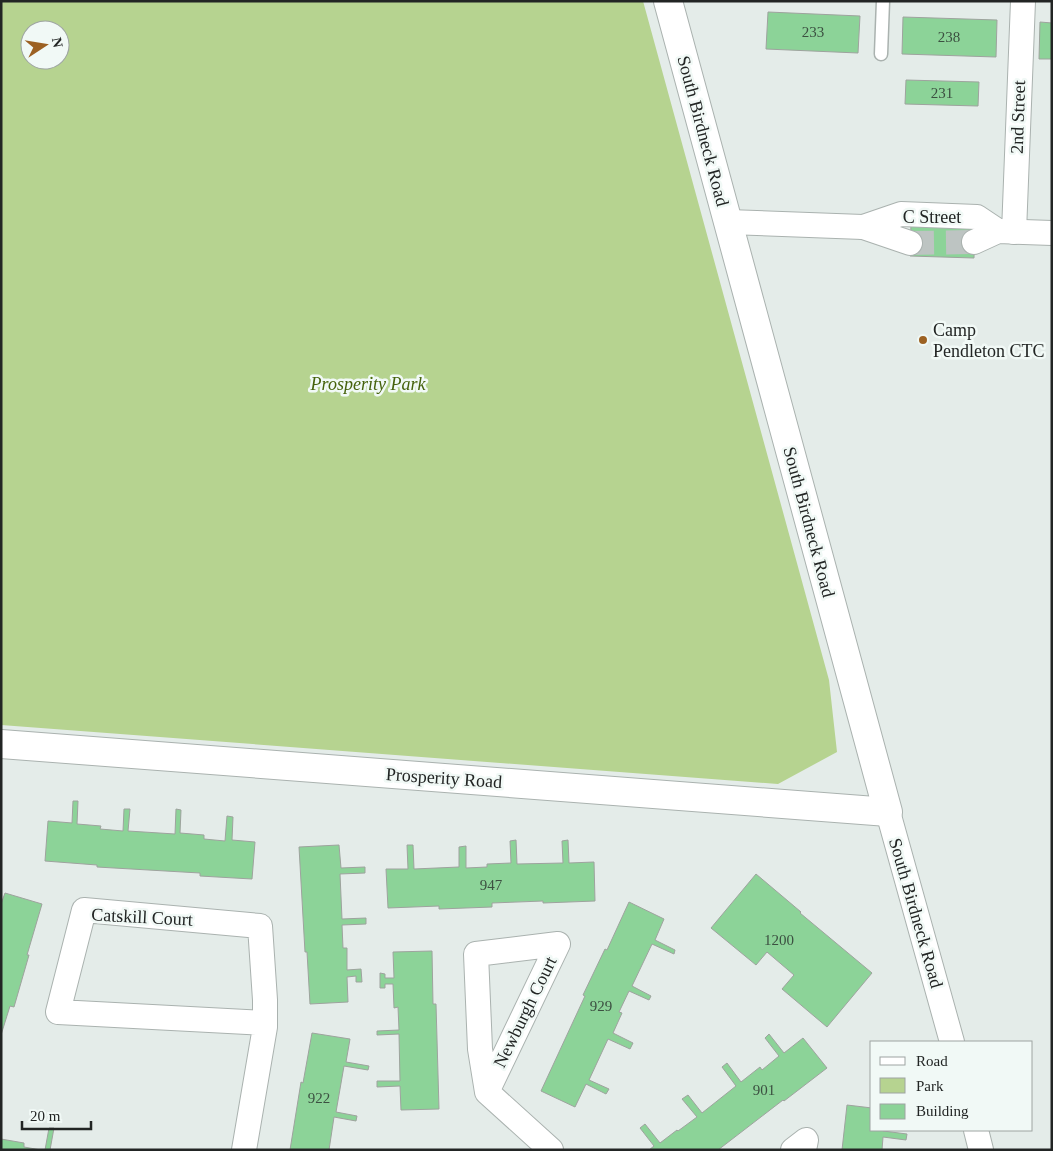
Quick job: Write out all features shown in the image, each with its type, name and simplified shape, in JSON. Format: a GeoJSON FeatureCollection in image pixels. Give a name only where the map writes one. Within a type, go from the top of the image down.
{"type":"FeatureCollection","features":[{"type":"Feature","properties":{"kind":"street","name":"South Birdneck Road"},"geometry":{"type":"LineString","coordinates":[[668,1],[952,1041]]}},
{"type":"Feature","properties":{"kind":"street","name":"2nd Street"},"geometry":{"type":"LineString","coordinates":[[1006,231],[1023,1]]}},
{"type":"Feature","properties":{"kind":"street","name":"C Street"},"geometry":{"type":"LineString","coordinates":[[863,227],[901,214],[977,217],[1006,231]]}},
{"type":"Feature","properties":{"kind":"street","name":"C Street"},"geometry":{"type":"LineString","coordinates":[[728,222],[863,227],[910,243]]}},
{"type":"Feature","properties":{"kind":"street","name":"C Street"},"geometry":{"type":"LineString","coordinates":[[974,242],[1006,231],[1052,233]]}},
{"type":"Feature","properties":{"kind":"street","name":"Prosperity Road"},"geometry":{"type":"LineString","coordinates":[[1,744],[888,812]]}},
{"type":"Feature","properties":{"kind":"street","name":"Catskill Court"},"geometry":{"type":"LineString","coordinates":[[244,1150],[265,1023],[260,926],[84,910],[58,1012],[265,1023]]}},
{"type":"Feature","properties":{"kind":"street","name":"Newburgh Court"},"geometry":{"type":"LineString","coordinates":[[558,944],[511,1042],[487,1092],[480,1049],[476,954],[558,944]]}},
{"type":"Feature","properties":{"kind":"street"},"geometry":{"type":"LineString","coordinates":[[487,1092],[551,1150]]}},
{"type":"Feature","properties":{"kind":"street"},"geometry":{"type":"LineString","coordinates":[[976,1131],[981,1150]]}},
{"type":"Feature","properties":{"kind":"street"},"geometry":{"type":"LineString","coordinates":[[793,1150],[806,1140],[804,1150]]}},
{"type":"Feature","properties":{"kind":"lane"},"geometry":{"type":"LineString","coordinates":[[880,54],[883,1]]}},
{"type":"Feature","properties":{"kind":"green space","name":"Prosperity Park"},"geometry":{"type":"Polygon","coordinates":[[[1,1],[643,1],[829,680],[837,752],[778,784],[1,725],[1,1]]]}},
{"type":"Feature","properties":{"kind":"building"},"geometry":{"type":"Polygon","coordinates":[[[768,12],[860,16],[858,53],[766,49],[768,12]]]}},
{"type":"Feature","properties":{"kind":"building"},"geometry":{"type":"Polygon","coordinates":[[[903,17],[997,20],[996,57],[902,54],[903,17]]]}},
{"type":"Feature","properties":{"kind":"building"},"geometry":{"type":"Polygon","coordinates":[[[1040,22],[1052,23],[1052,59],[1039,59],[1040,22]]]}},
{"type":"Feature","properties":{"kind":"building"},"geometry":{"type":"Polygon","coordinates":[[[906,80],[979,82],[978,106],[905,104],[906,80]]]}},
{"type":"Feature","properties":{"kind":"building"},"geometry":{"type":"Polygon","coordinates":[[[911,223],[975,225],[974,258],[910,256],[911,223]]]}},
{"type":"Feature","properties":{"kind":"building"},"geometry":{"type":"Polygon","coordinates":[[[73,801],[78,801],[77,824],[101,826],[100,829],[123,831],[124,809],[130,809],[128,831],[175,834],[176,809],[181,810],[180,833],[204,835],[204,839],[225,841],[227,816],[233,817],[232,840],[255,842],[252,879],[200,876],[200,873],[97,867],[97,865],[45,861],[48,821],[72,823],[73,801]]]}},
{"type":"Feature","properties":{"kind":"building"},"geometry":{"type":"Polygon","coordinates":[[[516,840],[517,864],[563,863],[562,841],[568,840],[569,863],[594,862],[595,901],[492,903],[492,907],[439,909],[439,906],[388,908],[386,869],[408,869],[407,845],[413,845],[414,869],[459,867],[459,847],[466,846],[466,868],[487,867],[487,864],[511,863],[510,841],[516,840]]]}},
{"type":"Feature","properties":{"kind":"building"},"geometry":{"type":"Polygon","coordinates":[[[339,845],[341,868],[365,867],[365,873],[340,874],[342,919],[366,918],[366,924],[342,925],[343,948],[347,948],[347,970],[361,969],[362,982],[356,982],[356,976],[347,977],[348,1002],[310,1004],[299,847],[339,845]]]}},
{"type":"Feature","properties":{"kind":"building"},"geometry":{"type":"Polygon","coordinates":[[[756,874],[872,973],[827,1027],[782,989],[794,975],[767,952],[756,965],[711,928],[756,874]]]}},
{"type":"Feature","properties":{"kind":"building"},"geometry":{"type":"Polygon","coordinates":[[[5,893],[42,904],[14,1007],[10,1006],[1,1035],[1,904],[5,893]]]}},
{"type":"Feature","properties":{"kind":"building"},"geometry":{"type":"Polygon","coordinates":[[[629,902],[664,919],[655,940],[675,950],[674,954],[652,944],[632,986],[651,996],[649,1000],[629,991],[619,1012],[622,1013],[613,1033],[633,1043],[630,1049],[608,1039],[589,1080],[609,1089],[606,1094],[586,1084],[575,1107],[541,1091],[585,996],[583,995],[605,949],[607,950],[629,902]]]}},
{"type":"Feature","properties":{"kind":"building"},"geometry":{"type":"Polygon","coordinates":[[[432,951],[433,1004],[436,1004],[439,1109],[401,1110],[400,1086],[377,1087],[377,1081],[400,1081],[399,1034],[377,1035],[377,1031],[399,1030],[398,1007],[394,1008],[393,984],[385,984],[385,988],[380,988],[380,973],[385,974],[385,978],[394,978],[393,952],[432,951]]]}},
{"type":"Feature","properties":{"kind":"building"},"geometry":{"type":"Polygon","coordinates":[[[312,1033],[350,1039],[346,1062],[369,1066],[368,1070],[344,1066],[336,1112],[357,1116],[356,1121],[334,1117],[329,1150],[290,1150],[301,1082],[303,1083],[312,1033]]]}},
{"type":"Feature","properties":{"kind":"building"},"geometry":{"type":"Polygon","coordinates":[[[769,1034],[784,1053],[803,1038],[827,1068],[718,1150],[649,1150],[654,1146],[640,1128],[645,1124],[660,1143],[697,1117],[682,1099],[688,1095],[702,1113],[736,1086],[722,1067],[727,1063],[741,1082],[760,1067],[762,1070],[779,1056],[765,1038],[769,1034]]]}},
{"type":"Feature","properties":{"kind":"building"},"geometry":{"type":"Polygon","coordinates":[[[847,1105],[870,1108],[870,1131],[907,1134],[906,1140],[883,1137],[882,1150],[842,1150],[847,1105]]]}},
{"type":"Feature","properties":{"kind":"building"},"geometry":{"type":"Polygon","coordinates":[[[49,1128],[54,1128],[50,1150],[45,1150],[49,1128]]]}},
{"type":"Feature","properties":{"kind":"building"},"geometry":{"type":"Polygon","coordinates":[[[1,1139],[24,1143],[24,1147],[41,1150],[1,1150],[1,1139]]]}},
{"type":"Feature","properties":{"kind":"tunnel"},"geometry":{"type":"LineString","coordinates":[[910,243],[974,242]]}},
{"type":"Feature","properties":{"kind":"place","name":"Camp Pendleton CTC"},"geometry":{"type":"Point","coordinates":[923,340]}}]}
